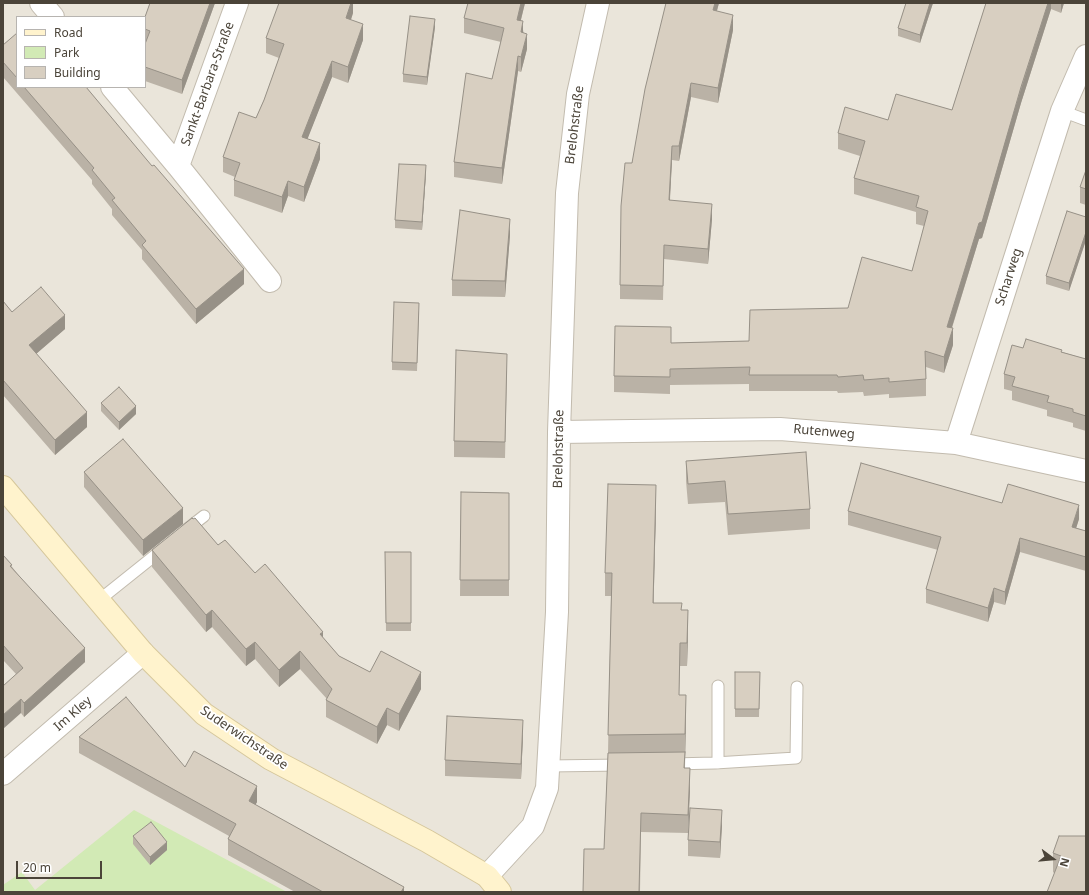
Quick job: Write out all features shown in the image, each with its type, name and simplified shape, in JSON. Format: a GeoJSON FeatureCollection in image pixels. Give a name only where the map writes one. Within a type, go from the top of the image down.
{"type":"FeatureCollection","features":[{"type":"Feature","properties":{"kind":"main road","name":"Suderwichstraße"},"geometry":{"type":"LineString","coordinates":[[3,488],[143,653],[204,714],[271,759],[427,841],[494,884]]}},
{"type":"Feature","properties":{"kind":"street"},"geometry":{"type":"LineString","coordinates":[[41,3],[52,16]]}},
{"type":"Feature","properties":{"kind":"street","name":"Sankt-Barbara-Straße"},"geometry":{"type":"LineString","coordinates":[[178,166],[237,3]]}},
{"type":"Feature","properties":{"kind":"street","name":"Brelohstraße"},"geometry":{"type":"LineString","coordinates":[[494,884],[533,826],[547,788],[558,612],[559,432],[567,193],[578,94],[598,3]]}},
{"type":"Feature","properties":{"kind":"street","name":"Scharweg"},"geometry":{"type":"LineString","coordinates":[[956,443],[1062,111],[1086,56]]}},
{"type":"Feature","properties":{"kind":"street","name":"Sankt-Barbara-Straße"},"geometry":{"type":"LineString","coordinates":[[113,88],[178,166],[270,281]]}},
{"type":"Feature","properties":{"kind":"street","name":"Rutenweg"},"geometry":{"type":"LineString","coordinates":[[559,432],[780,429],[956,443],[1086,471]]}},
{"type":"Feature","properties":{"kind":"street","name":"Im Kley"},"geometry":{"type":"LineString","coordinates":[[3,774],[143,653]]}},
{"type":"Feature","properties":{"kind":"lane"},"geometry":{"type":"LineString","coordinates":[[1062,111],[1086,120]]}},
{"type":"Feature","properties":{"kind":"lane"},"geometry":{"type":"LineString","coordinates":[[98,601],[204,516]]}},
{"type":"Feature","properties":{"kind":"lane"},"geometry":{"type":"LineString","coordinates":[[718,686],[718,763]]}},
{"type":"Feature","properties":{"kind":"lane"},"geometry":{"type":"LineString","coordinates":[[659,764],[718,763],[796,758],[797,687]]}},
{"type":"Feature","properties":{"kind":"lane"},"geometry":{"type":"LineString","coordinates":[[548,766],[636,765]]}},
{"type":"Feature","properties":{"kind":"shaded area"},"geometry":{"type":"Polygon","coordinates":[[[3,3],[1086,3],[1086,892],[3,892],[3,3]]]}},
{"type":"Feature","properties":{"kind":"green space"},"geometry":{"type":"Polygon","coordinates":[[[134,810],[287,892],[3,892],[3,885],[22,872],[35,890],[134,810]]]}},
{"type":"Feature","properties":{"kind":"building"},"geometry":{"type":"Polygon","coordinates":[[[150,3],[210,3],[182,80],[146,67],[146,41],[150,31],[146,29],[145,16],[150,3]]]}},
{"type":"Feature","properties":{"kind":"building"},"geometry":{"type":"Polygon","coordinates":[[[279,3],[351,3],[346,18],[363,24],[348,67],[332,61],[302,137],[320,143],[304,187],[288,181],[282,197],[234,180],[240,163],[223,157],[239,112],[256,118],[264,100],[284,44],[266,38],[279,3]]]}},
{"type":"Feature","properties":{"kind":"building"},"geometry":{"type":"Polygon","coordinates":[[[468,3],[521,3],[517,20],[523,21],[521,32],[527,34],[521,57],[518,56],[502,168],[454,162],[466,73],[492,79],[504,28],[464,18],[468,3]]]}},
{"type":"Feature","properties":{"kind":"building"},"geometry":{"type":"Polygon","coordinates":[[[666,3],[715,3],[713,10],[733,15],[718,88],[691,83],[679,146],[672,146],[669,200],[712,204],[708,249],[664,245],[663,286],[620,285],[621,206],[625,163],[632,163],[645,89],[666,3]]]}},
{"type":"Feature","properties":{"kind":"building"},"geometry":{"type":"Polygon","coordinates":[[[906,3],[930,3],[920,35],[898,28],[906,3]]]}},
{"type":"Feature","properties":{"kind":"building"},"geometry":{"type":"Polygon","coordinates":[[[986,3],[1048,3],[1021,87],[982,222],[979,223],[947,327],[953,328],[944,357],[925,351],[926,379],[889,382],[889,378],[864,380],[863,375],[838,377],[837,375],[749,375],[750,367],[670,369],[670,377],[614,376],[615,326],[671,327],[671,343],[749,341],[750,310],[848,308],[862,257],[912,271],[928,211],[916,207],[919,196],[854,178],[865,141],[838,133],[845,107],[888,120],[896,94],[952,110],[986,3]]]}},
{"type":"Feature","properties":{"kind":"building"},"geometry":{"type":"Polygon","coordinates":[[[410,16],[435,19],[427,77],[403,74],[410,16]]]}},
{"type":"Feature","properties":{"kind":"building"},"geometry":{"type":"Polygon","coordinates":[[[16,34],[16,77],[3,62],[3,45],[16,34]]]}},
{"type":"Feature","properties":{"kind":"building"},"geometry":{"type":"Polygon","coordinates":[[[25,88],[87,88],[152,166],[154,165],[244,269],[196,309],[142,245],[146,241],[112,200],[115,198],[92,170],[94,168],[25,88]]]}},
{"type":"Feature","properties":{"kind":"building"},"geometry":{"type":"Polygon","coordinates":[[[399,164],[426,165],[422,222],[395,220],[399,164]]]}},
{"type":"Feature","properties":{"kind":"building"},"geometry":{"type":"Polygon","coordinates":[[[1086,170],[1086,189],[1080,187],[1086,170]]]}},
{"type":"Feature","properties":{"kind":"building"},"geometry":{"type":"Polygon","coordinates":[[[460,210],[510,219],[505,281],[452,280],[460,210]]]}},
{"type":"Feature","properties":{"kind":"building"},"geometry":{"type":"Polygon","coordinates":[[[1067,211],[1086,217],[1086,232],[1069,283],[1046,276],[1067,211]]]}},
{"type":"Feature","properties":{"kind":"building"},"geometry":{"type":"Polygon","coordinates":[[[41,287],[65,315],[29,345],[87,412],[55,440],[3,380],[3,301],[12,312],[41,287]]]}},
{"type":"Feature","properties":{"kind":"building"},"geometry":{"type":"Polygon","coordinates":[[[394,302],[419,303],[417,363],[392,362],[394,302]]]}},
{"type":"Feature","properties":{"kind":"building"},"geometry":{"type":"Polygon","coordinates":[[[1026,339],[1062,350],[1061,352],[1086,359],[1086,416],[1073,412],[1073,409],[1047,402],[1049,396],[1012,386],[1015,377],[1004,374],[1012,345],[1023,348],[1026,339]]]}},
{"type":"Feature","properties":{"kind":"building"},"geometry":{"type":"Polygon","coordinates":[[[456,350],[507,354],[505,442],[454,441],[456,350]]]}},
{"type":"Feature","properties":{"kind":"building"},"geometry":{"type":"Polygon","coordinates":[[[119,387],[136,406],[119,422],[101,403],[119,387]]]}},
{"type":"Feature","properties":{"kind":"building"},"geometry":{"type":"Polygon","coordinates":[[[123,439],[183,508],[143,540],[84,472],[123,439]]]}},
{"type":"Feature","properties":{"kind":"building"},"geometry":{"type":"Polygon","coordinates":[[[806,452],[810,509],[728,514],[725,481],[688,484],[686,461],[806,452]]]}},
{"type":"Feature","properties":{"kind":"building"},"geometry":{"type":"Polygon","coordinates":[[[861,463],[1002,503],[1008,484],[1079,505],[1072,527],[1086,531],[1086,557],[1020,538],[1005,592],[994,588],[988,608],[926,589],[941,537],[848,511],[861,463]]]}},
{"type":"Feature","properties":{"kind":"building"},"geometry":{"type":"Polygon","coordinates":[[[608,484],[656,485],[653,603],[682,603],[681,610],[688,610],[687,643],[680,643],[679,695],[686,695],[685,734],[608,735],[612,573],[605,573],[608,484]]]}},
{"type":"Feature","properties":{"kind":"building"},"geometry":{"type":"Polygon","coordinates":[[[461,492],[509,493],[509,580],[460,580],[461,492]]]}},
{"type":"Feature","properties":{"kind":"building"},"geometry":{"type":"Polygon","coordinates":[[[192,518],[195,518],[218,545],[225,540],[255,573],[265,564],[323,632],[320,634],[339,656],[370,672],[381,651],[421,672],[399,714],[387,708],[377,727],[326,700],[332,689],[300,651],[279,670],[255,642],[246,649],[212,610],[206,615],[152,550],[192,518]]]}},
{"type":"Feature","properties":{"kind":"building"},"geometry":{"type":"Polygon","coordinates":[[[385,552],[411,552],[411,623],[386,623],[385,552]]]}},
{"type":"Feature","properties":{"kind":"building"},"geometry":{"type":"Polygon","coordinates":[[[3,555],[12,565],[10,566],[85,648],[24,703],[21,699],[3,715],[3,686],[23,668],[3,645],[3,555]]]}},
{"type":"Feature","properties":{"kind":"building"},"geometry":{"type":"Polygon","coordinates":[[[735,672],[760,672],[759,709],[735,709],[735,672]]]}},
{"type":"Feature","properties":{"kind":"building"},"geometry":{"type":"Polygon","coordinates":[[[126,697],[185,767],[194,751],[257,786],[249,801],[404,887],[401,892],[323,892],[228,839],[236,824],[79,737],[126,697]]]}},
{"type":"Feature","properties":{"kind":"building"},"geometry":{"type":"Polygon","coordinates":[[[447,716],[523,720],[521,764],[445,760],[447,716]]]}},
{"type":"Feature","properties":{"kind":"building"},"geometry":{"type":"Polygon","coordinates":[[[685,752],[684,768],[690,768],[688,815],[641,813],[639,892],[583,892],[584,849],[604,849],[608,753],[685,752]]]}},
{"type":"Feature","properties":{"kind":"building"},"geometry":{"type":"Polygon","coordinates":[[[690,808],[722,810],[720,842],[688,840],[690,808]]]}},
{"type":"Feature","properties":{"kind":"building"},"geometry":{"type":"Polygon","coordinates":[[[151,822],[167,842],[150,857],[133,836],[151,822]]]}},
{"type":"Feature","properties":{"kind":"building"},"geometry":{"type":"Polygon","coordinates":[[[1059,836],[1086,836],[1086,892],[1047,892],[1061,856],[1053,853],[1059,836]]]}}]}
